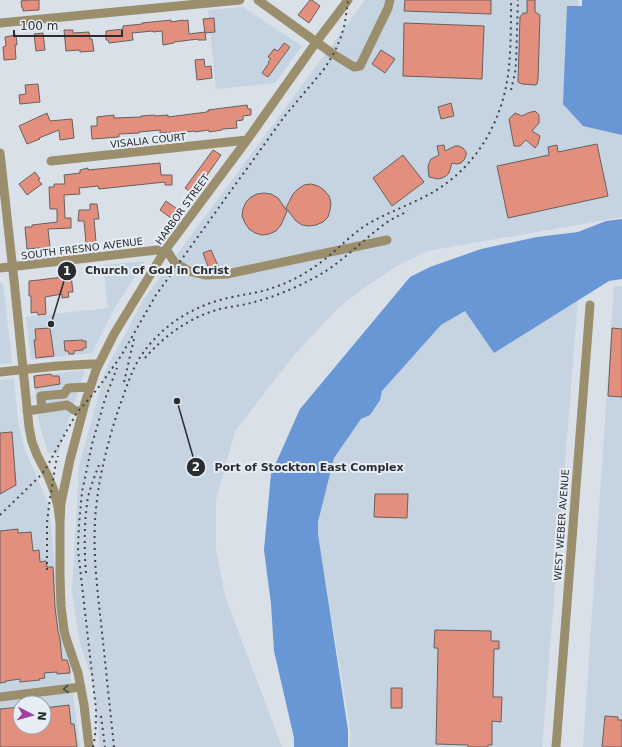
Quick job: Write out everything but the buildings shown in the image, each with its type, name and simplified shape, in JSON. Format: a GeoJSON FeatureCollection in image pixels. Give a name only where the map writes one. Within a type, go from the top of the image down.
{"type":"FeatureCollection","features":[{"type":"Feature","properties":{"kind":"street"},"geometry":{"type":"LineString","coordinates":[[0,23],[163,4],[240,0]]}},
{"type":"Feature","properties":{"kind":"street"},"geometry":{"type":"LineString","coordinates":[[258,0],[317,41],[333,54],[354,67],[360,66],[388,8],[390,0]]}},
{"type":"Feature","properties":{"kind":"street","name":"HARBOR STREET"},"geometry":{"type":"LineString","coordinates":[[60,523],[61,503],[82,412],[99,364],[114,334],[166,249],[348,0]]}},
{"type":"Feature","properties":{"kind":"street","name":"VISALIA COURT"},"geometry":{"type":"LineString","coordinates":[[51,161],[247,140]]}},
{"type":"Feature","properties":{"kind":"street"},"geometry":{"type":"LineString","coordinates":[[0,153],[27,411],[32,442],[48,476],[58,507],[60,523],[60,575],[64,630],[81,687],[89,747]]}},
{"type":"Feature","properties":{"kind":"street"},"geometry":{"type":"LineString","coordinates":[[166,249],[175,263],[189,271],[206,275],[227,274],[387,240]]}},
{"type":"Feature","properties":{"kind":"street","name":"SOUTH FRESNO AVENUE"},"geometry":{"type":"LineString","coordinates":[[0,268],[166,249]]}},
{"type":"Feature","properties":{"kind":"street","name":"WEST WEBER AVENUE"},"geometry":{"type":"LineString","coordinates":[[556,747],[590,305]]}},
{"type":"Feature","properties":{"kind":"street"},"geometry":{"type":"LineString","coordinates":[[0,372],[99,364]]}},
{"type":"Feature","properties":{"kind":"street"},"geometry":{"type":"LineString","coordinates":[[42,408],[40,396],[64,394],[68,388],[90,387]]}},
{"type":"Feature","properties":{"kind":"street"},"geometry":{"type":"LineString","coordinates":[[27,411],[67,405],[74,410],[82,412]]}},
{"type":"Feature","properties":{"kind":"street"},"geometry":{"type":"LineString","coordinates":[[0,697],[81,687]]}},
{"type":"Feature","properties":{"kind":"shaded area"},"geometry":{"type":"Polygon","coordinates":[[[365,0],[578,0],[576,74],[622,124],[622,217],[427,251],[397,266],[361,290],[338,308],[295,354],[235,431],[216,500],[216,549],[225,596],[282,747],[100,747],[93,683],[79,639],[72,592],[79,466],[105,371],[144,299],[365,0]]]}},
{"type":"Feature","properties":{"kind":"shaded area"},"geometry":{"type":"Polygon","coordinates":[[[243,7],[302,46],[275,83],[216,89],[208,10],[243,7]]]}},
{"type":"Feature","properties":{"kind":"shaded area"},"geometry":{"type":"Polygon","coordinates":[[[145,261],[115,307],[92,353],[31,360],[26,317],[108,308],[103,265],[145,261]]]}},
{"type":"Feature","properties":{"kind":"shaded area"},"geometry":{"type":"Polygon","coordinates":[[[0,283],[3,283],[12,363],[0,364],[0,283]]]}},
{"type":"Feature","properties":{"kind":"shaded area"},"geometry":{"type":"Polygon","coordinates":[[[622,286],[622,747],[583,747],[614,287],[622,286]]]}},
{"type":"Feature","properties":{"kind":"shaded area"},"geometry":{"type":"Polygon","coordinates":[[[579,288],[542,747],[350,747],[351,735],[318,534],[318,522],[334,458],[361,419],[370,415],[382,391],[441,325],[480,302],[579,288]]]}},
{"type":"Feature","properties":{"kind":"shaded area"},"geometry":{"type":"Polygon","coordinates":[[[85,370],[58,454],[48,453],[38,419],[33,376],[85,370]]]}},
{"type":"Feature","properties":{"kind":"shaded area"},"geometry":{"type":"Polygon","coordinates":[[[14,379],[18,422],[25,450],[49,505],[61,632],[71,663],[71,681],[80,747],[0,747],[0,380],[14,379]]]}},
{"type":"Feature","properties":{"kind":"water"},"geometry":{"type":"Polygon","coordinates":[[[582,0],[622,0],[622,135],[583,126],[563,104],[567,6],[582,6],[582,0]]]}},
{"type":"Feature","properties":{"kind":"water"},"geometry":{"type":"Polygon","coordinates":[[[622,219],[622,279],[609,281],[494,353],[465,311],[441,325],[382,391],[380,400],[370,415],[361,419],[334,458],[318,522],[318,534],[348,730],[348,747],[294,747],[294,738],[274,651],[271,604],[264,550],[271,474],[300,409],[410,277],[430,267],[481,249],[537,237],[578,232],[606,221],[622,219]]]}},
{"type":"Feature","properties":{"kind":"railway"},"geometry":{"type":"LineString","coordinates":[[0,515],[45,470],[76,414],[98,388],[121,356],[156,295],[284,117],[325,68],[341,37],[345,23],[348,0]]}},
{"type":"Feature","properties":{"kind":"railway"},"geometry":{"type":"LineString","coordinates":[[114,747],[96,576],[95,521],[100,479],[110,435],[130,377],[139,359],[156,337],[189,312],[215,302],[264,291],[295,279],[330,255],[366,225],[418,200],[451,180],[464,167],[487,138],[502,104],[509,67],[511,42],[511,0]]}},
{"type":"Feature","properties":{"kind":"railway"},"geometry":{"type":"LineString","coordinates":[[511,90],[516,63],[518,0]]}},
{"type":"Feature","properties":{"kind":"railway"},"geometry":{"type":"LineString","coordinates":[[145,358],[170,334],[198,317],[220,309],[249,304],[272,297],[299,286],[332,267],[386,223],[408,211]]}},
{"type":"Feature","properties":{"kind":"railway"},"geometry":{"type":"LineString","coordinates":[[124,382],[134,339]]}},
{"type":"Feature","properties":{"kind":"railway"},"geometry":{"type":"LineString","coordinates":[[93,747],[96,709],[78,550],[79,524],[82,492],[92,444],[105,399],[117,368]]}},
{"type":"Feature","properties":{"kind":"railway"},"geometry":{"type":"LineString","coordinates":[[47,570],[47,523],[58,456]]}},
{"type":"Feature","properties":{"kind":"railway"},"geometry":{"type":"LineString","coordinates":[[86,573],[85,535],[88,497],[99,465]]}},
{"type":"Feature","properties":{"kind":"railway"},"geometry":{"type":"LineString","coordinates":[[101,716],[105,747]]}},
{"type":"Feature","properties":{"kind":"place","name":"Church of God in Christ"},"geometry":{"type":"Point","coordinates":[51,324]}},
{"type":"Feature","properties":{"kind":"place","name":"Port of Stockton East Complex"},"geometry":{"type":"Point","coordinates":[177,401]}}]}
